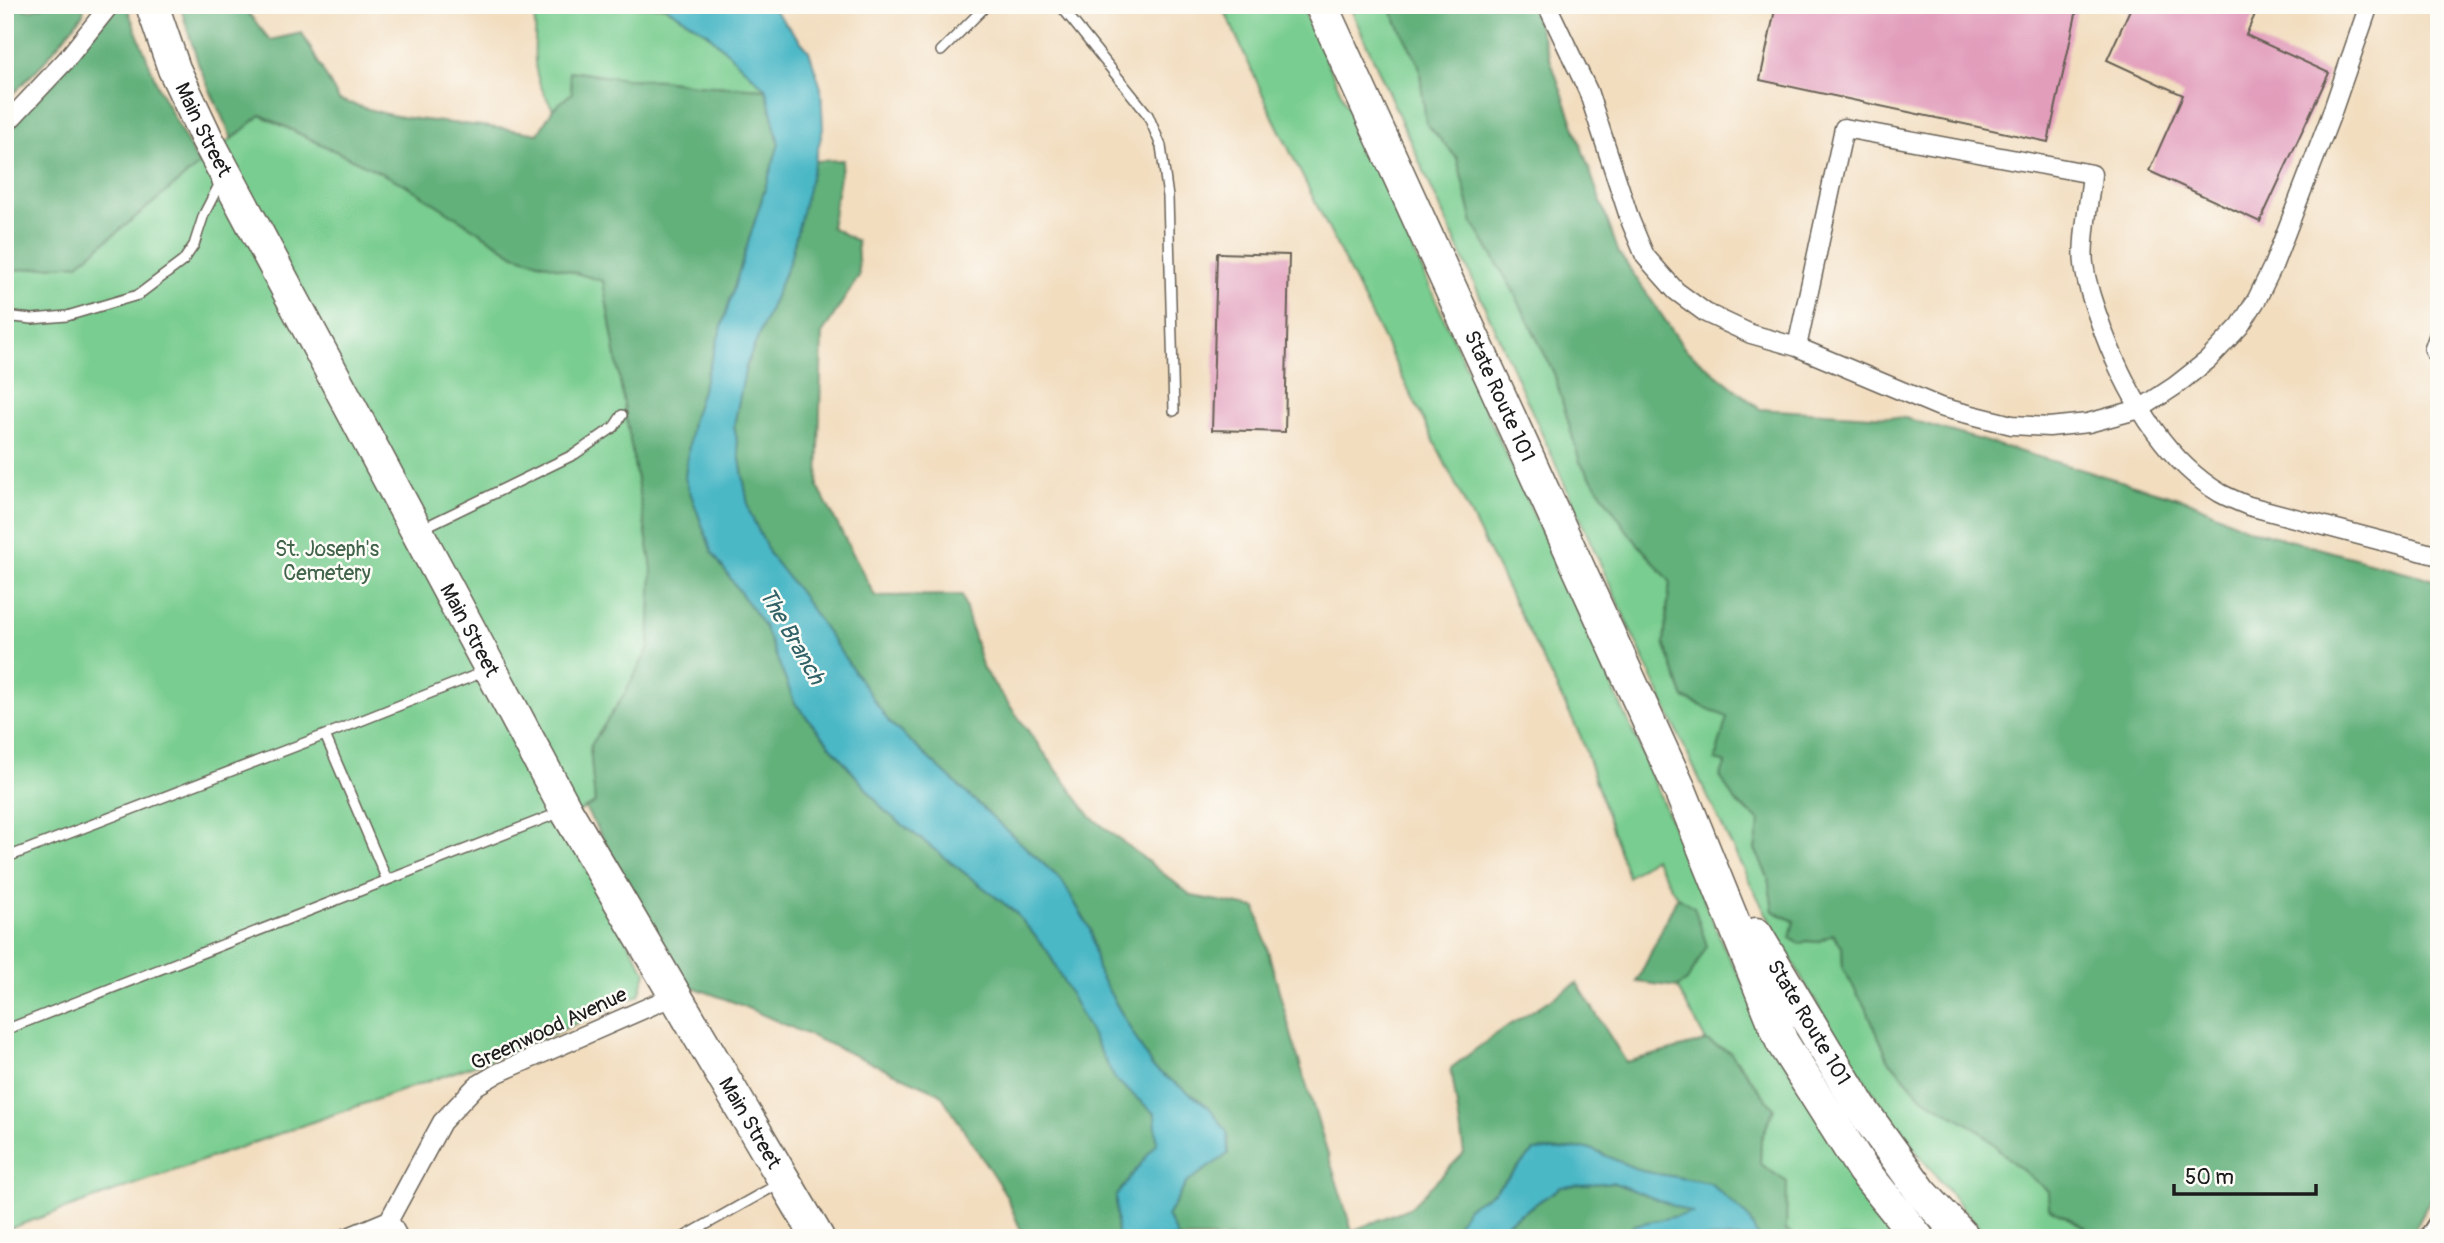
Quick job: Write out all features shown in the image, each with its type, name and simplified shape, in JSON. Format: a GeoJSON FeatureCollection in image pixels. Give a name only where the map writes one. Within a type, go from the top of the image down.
{"type":"FeatureCollection","features":[{"type":"Feature","properties":{"kind":"highway","name":"Main Street"},"geometry":{"type":"LineString","coordinates":[[152,5],[174,69],[225,174],[566,810],[818,1238]]}},
{"type":"Feature","properties":{"kind":"highway","name":"State Route 101"},"geometry":{"type":"LineString","coordinates":[[1321,5],[1679,790],[1782,1042],[1863,1170],[1918,1238]]}},
{"type":"Feature","properties":{"kind":"highway","name":"State Route 101"},"geometry":{"type":"LineString","coordinates":[[1679,790],[1765,951],[1860,1107],[1922,1193],[1964,1238]]}},
{"type":"Feature","properties":{"kind":"street"},"geometry":{"type":"LineString","coordinates":[[5,125],[65,61],[110,5]]}},
{"type":"Feature","properties":{"kind":"street"},"geometry":{"type":"LineString","coordinates":[[1547,5],[1588,91],[1630,220],[1645,256],[1676,291],[1706,313],[1751,334],[1797,348],[1940,407],[2012,425],[2049,427],[2088,423],[2140,409],[2208,360],[2240,326],[2258,299],[2273,266],[2330,118],[2368,5]]}},
{"type":"Feature","properties":{"kind":"street"},"geometry":{"type":"LineString","coordinates":[[1797,348],[1844,128],[2092,174],[2084,260],[2088,289],[2111,350],[2140,409],[2162,440],[2219,493],[2249,506],[2439,556]]}},
{"type":"Feature","properties":{"kind":"street","name":"Greenwood Avenue"},"geometry":{"type":"LineString","coordinates":[[389,1220],[442,1122],[476,1086],[499,1073],[676,995]]}},
{"type":"Feature","properties":{"kind":"street"},"geometry":{"type":"LineString","coordinates":[[346,1238],[389,1220],[398,1238]]}},
{"type":"Feature","properties":{"kind":"street"},"geometry":{"type":"LineString","coordinates":[[2432,1238],[2439,1227]]}},
{"type":"Feature","properties":{"kind":"lane"},"geometry":{"type":"LineString","coordinates":[[941,51],[986,5]]}},
{"type":"Feature","properties":{"kind":"lane"},"geometry":{"type":"LineString","coordinates":[[1060,5],[1148,116],[1161,146],[1168,197],[1174,411]]}},
{"type":"Feature","properties":{"kind":"lane"},"geometry":{"type":"LineString","coordinates":[[5,316],[32,319],[67,316],[138,295],[183,261],[194,245],[204,214],[225,174]]}},
{"type":"Feature","properties":{"kind":"lane"},"geometry":{"type":"LineString","coordinates":[[2439,321],[2429,349],[2431,354],[2439,358]]}},
{"type":"Feature","properties":{"kind":"lane"},"geometry":{"type":"LineString","coordinates":[[416,531],[575,454],[614,427],[622,415]]}},
{"type":"Feature","properties":{"kind":"lane"},"geometry":{"type":"LineString","coordinates":[[5,858],[325,735],[490,668]]}},
{"type":"Feature","properties":{"kind":"lane"},"geometry":{"type":"LineString","coordinates":[[325,735],[387,880]]}},
{"type":"Feature","properties":{"kind":"lane"},"geometry":{"type":"LineString","coordinates":[[5,1030],[566,810]]}},
{"type":"Feature","properties":{"kind":"lane"},"geometry":{"type":"LineString","coordinates":[[681,1238],[785,1180]]}},
{"type":"Feature","properties":{"kind":"green space"},"geometry":{"type":"Polygon","coordinates":[[[5,5],[30,10],[48,5],[84,6],[83,14],[44,62],[5,102],[5,5]]]}},
{"type":"Feature","properties":{"kind":"green space"},"geometry":{"type":"Polygon","coordinates":[[[116,5],[126,5],[159,89],[199,165],[78,264],[5,271],[5,132],[116,5]]]}},
{"type":"Feature","properties":{"kind":"green space"},"geometry":{"type":"Polygon","coordinates":[[[180,5],[242,5],[270,40],[302,33],[339,100],[382,113],[415,119],[538,134],[553,109],[572,93],[569,71],[625,79],[766,89],[779,144],[692,422],[685,478],[712,552],[764,626],[795,703],[885,811],[1015,912],[1047,950],[1115,1078],[1155,1114],[1158,1143],[1116,1196],[1117,1238],[1024,1238],[1006,1195],[940,1093],[736,1003],[687,985],[585,808],[595,803],[590,747],[625,693],[649,648],[652,568],[603,281],[515,255],[406,185],[261,115],[232,139],[199,66],[180,5]]]}},
{"type":"Feature","properties":{"kind":"green space"},"geometry":{"type":"Polygon","coordinates":[[[531,5],[665,7],[707,33],[766,89],[625,79],[569,71],[572,93],[553,109],[537,75],[535,21],[531,5]]]}},
{"type":"Feature","properties":{"kind":"green space"},"geometry":{"type":"Polygon","coordinates":[[[1222,5],[1301,5],[1637,741],[1723,945],[1789,1068],[1902,1238],[1801,1238],[1786,1231],[1787,1182],[1760,1164],[1761,1139],[1774,1109],[1730,1052],[1706,1041],[1677,987],[1687,981],[1694,907],[1677,897],[1654,858],[1628,877],[1580,735],[1274,119],[1222,5]]]}},
{"type":"Feature","properties":{"kind":"green space"},"geometry":{"type":"Polygon","coordinates":[[[1349,5],[1388,5],[1419,65],[1426,123],[1457,158],[1473,223],[1513,290],[1554,373],[1580,462],[1631,536],[1670,581],[1664,643],[1684,698],[1728,717],[1715,759],[1727,763],[1735,802],[1760,821],[1755,849],[1768,877],[1773,911],[1794,921],[1806,941],[1818,942],[1832,934],[1842,947],[1843,969],[1868,1012],[1888,1059],[1922,1097],[1979,1130],[2048,1191],[2049,1208],[2085,1227],[2075,1236],[1989,1238],[1917,1152],[1872,1091],[1831,1028],[1758,897],[1691,762],[1349,5]]]}},
{"type":"Feature","properties":{"kind":"green space"},"geometry":{"type":"Polygon","coordinates":[[[1388,5],[1531,5],[1619,253],[1685,349],[1760,409],[1905,418],[2189,501],[2249,529],[2439,581],[2439,1183],[2410,1238],[2064,1238],[2075,1236],[2085,1227],[2049,1208],[2048,1191],[1979,1130],[1922,1097],[1888,1059],[1868,1012],[1843,969],[1842,947],[1833,934],[1818,942],[1806,941],[1800,944],[1790,938],[1794,921],[1773,911],[1768,877],[1755,849],[1760,821],[1734,800],[1720,776],[1726,763],[1715,760],[1727,717],[1684,698],[1664,643],[1670,581],[1631,536],[1580,462],[1554,373],[1513,290],[1473,223],[1457,158],[1426,123],[1419,65],[1388,5]]]}},
{"type":"Feature","properties":{"kind":"green space","name":"St. Joseph's Cemetery"},"geometry":{"type":"Polygon","coordinates":[[[260,115],[406,185],[515,255],[603,281],[652,568],[649,648],[625,693],[590,747],[595,803],[560,822],[646,973],[639,995],[520,1049],[5,1230],[5,271],[78,264],[260,115]]]}},
{"type":"Feature","properties":{"kind":"green space"},"geometry":{"type":"Polygon","coordinates":[[[843,160],[831,227],[857,241],[859,276],[822,334],[818,487],[875,596],[962,595],[983,669],[1091,817],[1192,896],[1256,908],[1295,1048],[1352,1231],[1411,1207],[1464,1153],[1451,1068],[1500,1031],[1577,983],[1626,1062],[1706,1041],[1730,1052],[1774,1109],[1761,1139],[1760,1164],[1787,1182],[1786,1231],[1801,1238],[1758,1238],[1748,1217],[1710,1183],[1641,1171],[1588,1148],[1534,1151],[1494,1192],[1467,1208],[1450,1238],[1178,1238],[1167,1216],[1187,1182],[1228,1154],[1209,1107],[1152,1067],[1099,974],[1090,929],[1062,881],[889,722],[800,593],[770,555],[749,511],[734,425],[746,366],[790,260],[814,161],[843,160]]]}},
{"type":"Feature","properties":{"kind":"green space"},"geometry":{"type":"Polygon","coordinates":[[[1677,897],[1694,907],[1707,946],[1687,981],[1677,987],[1637,982],[1677,897]]]}},
{"type":"Feature","properties":{"kind":"green space"},"geometry":{"type":"Polygon","coordinates":[[[1612,1182],[1693,1213],[1634,1225],[1626,1238],[1488,1236],[1561,1187],[1612,1182]]]}},
{"type":"Feature","properties":{"kind":"water","name":"The Branch"},"geometry":{"type":"Polygon","coordinates":[[[663,5],[770,5],[809,51],[821,88],[823,129],[790,260],[746,366],[734,425],[749,511],[770,555],[800,593],[889,722],[1062,881],[1090,929],[1099,974],[1152,1067],[1209,1107],[1227,1132],[1228,1154],[1187,1182],[1167,1216],[1178,1238],[1117,1238],[1116,1196],[1157,1143],[1155,1114],[1115,1079],[1047,950],[1015,912],[885,811],[795,703],[764,626],[712,552],[685,478],[692,422],[779,144],[766,89],[707,33],[663,5]]]}},
{"type":"Feature","properties":{"kind":"water"},"geometry":{"type":"Polygon","coordinates":[[[1588,1148],[1641,1171],[1710,1183],[1748,1217],[1758,1238],[1626,1238],[1634,1225],[1692,1213],[1612,1182],[1561,1187],[1488,1235],[1489,1238],[1450,1238],[1467,1208],[1494,1192],[1534,1151],[1588,1148]]]}},
{"type":"Feature","properties":{"kind":"building"},"geometry":{"type":"Polygon","coordinates":[[[1776,5],[2078,5],[2048,142],[1760,80],[1776,5]]]}},
{"type":"Feature","properties":{"kind":"building"},"geometry":{"type":"Polygon","coordinates":[[[2132,5],[2259,5],[2246,35],[2329,73],[2260,222],[2149,171],[2183,95],[2107,60],[2132,5]]]}},
{"type":"Feature","properties":{"kind":"building"},"geometry":{"type":"Polygon","coordinates":[[[1217,253],[1289,255],[1285,432],[1212,430],[1217,253]]]}}]}
